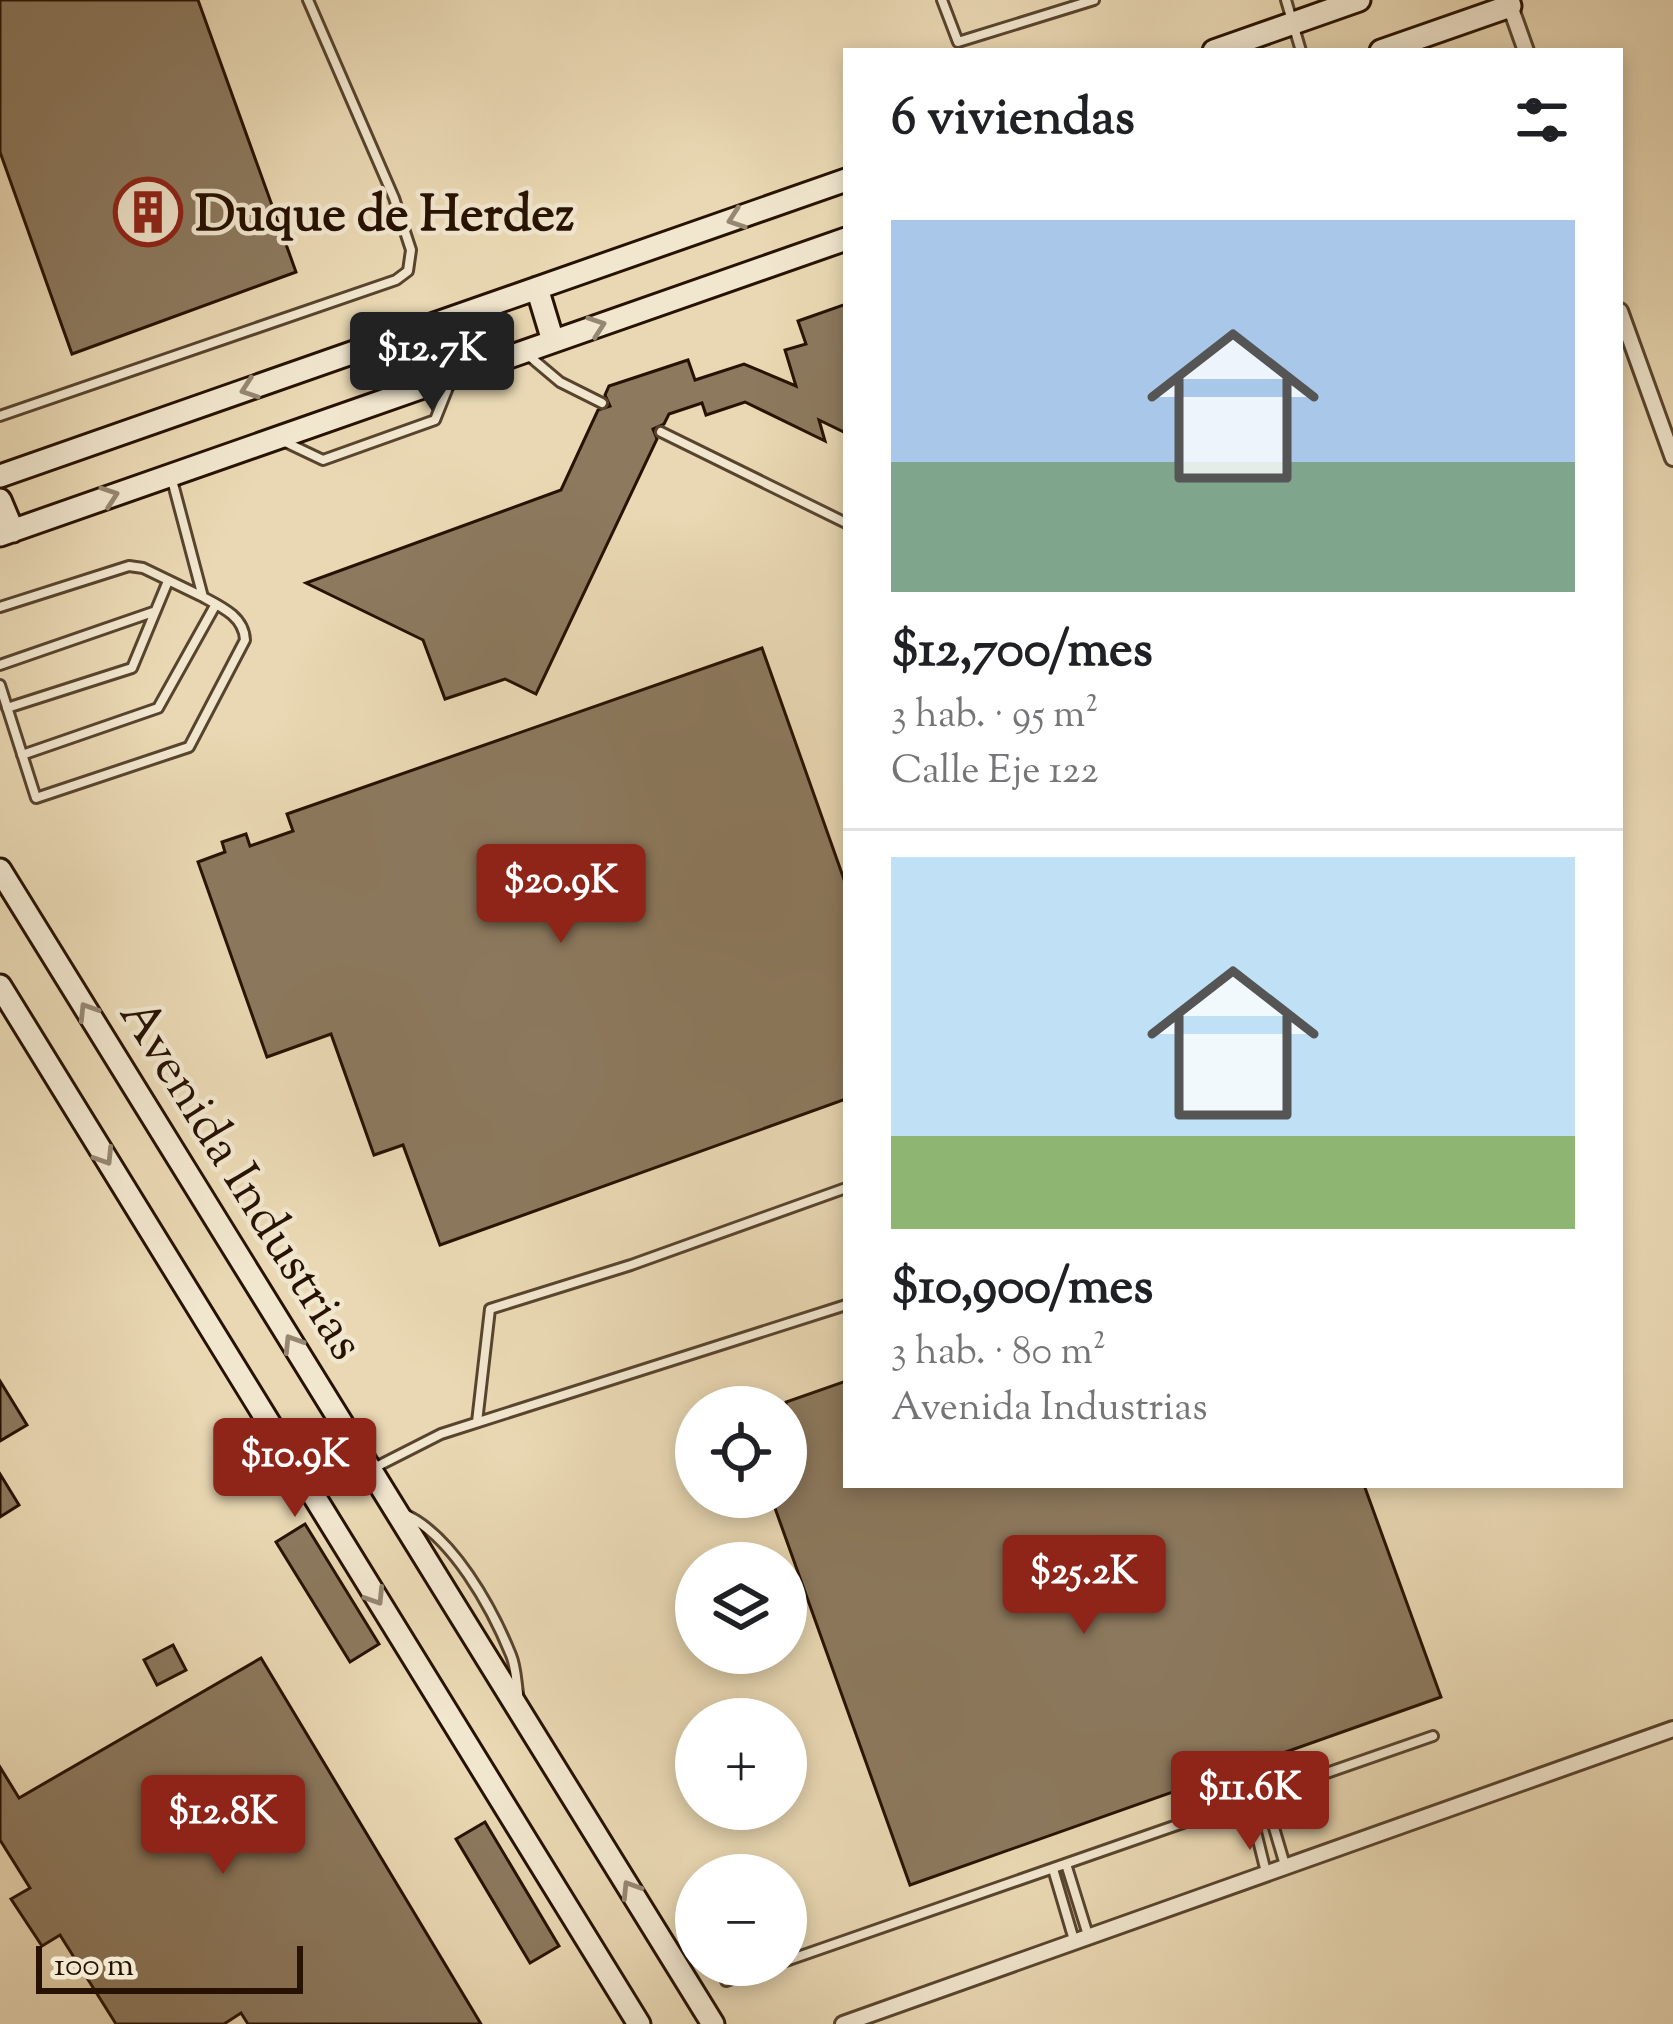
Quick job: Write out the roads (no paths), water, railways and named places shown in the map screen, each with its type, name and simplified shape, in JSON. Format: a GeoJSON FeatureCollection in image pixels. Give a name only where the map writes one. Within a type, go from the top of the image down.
{"type":"FeatureCollection","features":[{"type":"Feature","properties":{"kind":"main road"},"geometry":{"type":"LineString","coordinates":[[1222,48],[1359,0]]}},
{"type":"Feature","properties":{"kind":"main road"},"geometry":{"type":"LineString","coordinates":[[1418,45],[1509,3]]}},
{"type":"Feature","properties":{"kind":"main road"},"geometry":{"type":"LineString","coordinates":[[0,476],[843,181]]}},
{"type":"Feature","properties":{"kind":"main road"},"geometry":{"type":"LineString","coordinates":[[0,500],[7,533],[843,239]]}},
{"type":"Feature","properties":{"kind":"main road"},"geometry":{"type":"LineString","coordinates":[[538,288],[553,341]]}},
{"type":"Feature","properties":{"kind":"main road"},"geometry":{"type":"LineString","coordinates":[[473,311],[492,363]]}},
{"type":"Feature","properties":{"kind":"main road","name":"Avenida Industrias"},"geometry":{"type":"LineString","coordinates":[[0,870],[713,2024]]}},
{"type":"Feature","properties":{"kind":"main road","name":"Avenida Industrias"},"geometry":{"type":"LineString","coordinates":[[0,986],[639,2024]]}},
{"type":"Feature","properties":{"kind":"street"},"geometry":{"type":"LineString","coordinates":[[1509,3],[1525,48]]}},
{"type":"Feature","properties":{"kind":"street"},"geometry":{"type":"LineString","coordinates":[[1623,319],[1673,458]]}},
{"type":"Feature","properties":{"kind":"street"},"geometry":{"type":"LineString","coordinates":[[843,2024],[1673,1729]]}},
{"type":"Feature","properties":{"kind":"lane"},"geometry":{"type":"LineString","coordinates":[[0,416],[396,280],[408,271],[413,257],[394,198],[308,0]]}},
{"type":"Feature","properties":{"kind":"lane"},"geometry":{"type":"LineString","coordinates":[[942,0],[958,42],[1094,0]]}},
{"type":"Feature","properties":{"kind":"lane"},"geometry":{"type":"LineString","coordinates":[[1286,0],[1300,48]]}},
{"type":"Feature","properties":{"kind":"lane"},"geometry":{"type":"LineString","coordinates":[[524,352],[560,382],[602,403]]}},
{"type":"Feature","properties":{"kind":"lane"},"geometry":{"type":"LineString","coordinates":[[277,438],[322,460],[436,420],[452,377]]}},
{"type":"Feature","properties":{"kind":"lane"},"geometry":{"type":"LineString","coordinates":[[661,432],[843,522]]}},
{"type":"Feature","properties":{"kind":"lane"},"geometry":{"type":"LineString","coordinates":[[171,475],[202,597]]}},
{"type":"Feature","properties":{"kind":"lane"},"geometry":{"type":"LineString","coordinates":[[0,607],[117,567],[143,568],[237,618],[245,640],[189,747],[36,798],[0,685]]}},
{"type":"Feature","properties":{"kind":"lane"},"geometry":{"type":"LineString","coordinates":[[7,708],[133,668],[168,581]]}},
{"type":"Feature","properties":{"kind":"lane"},"geometry":{"type":"LineString","coordinates":[[22,755],[158,708],[216,604]]}},
{"type":"Feature","properties":{"kind":"lane"},"geometry":{"type":"LineString","coordinates":[[0,665],[154,612]]}},
{"type":"Feature","properties":{"kind":"lane"},"geometry":{"type":"LineString","coordinates":[[477,1422],[490,1309],[843,1189]]}},
{"type":"Feature","properties":{"kind":"lane"},"geometry":{"type":"LineString","coordinates":[[371,1470],[441,1434],[843,1305]]}},
{"type":"Feature","properties":{"kind":"lane"},"geometry":{"type":"LineString","coordinates":[[807,1953],[1433,1736]]}},
{"type":"Feature","properties":{"kind":"lane"},"geometry":{"type":"LineString","coordinates":[[1264,1794],[1285,1866]]}},
{"type":"Feature","properties":{"kind":"lane"},"geometry":{"type":"LineString","coordinates":[[1248,1800],[1266,1873]]}},
{"type":"Feature","properties":{"kind":"lane"},"geometry":{"type":"LineString","coordinates":[[1066,1864],[1082,1939]]}},
{"type":"Feature","properties":{"kind":"lane"},"geometry":{"type":"LineString","coordinates":[[1053,1869],[1082,1939]]}},
{"type":"Feature","properties":{"kind":"place","name":"Duque de Herdez"},"geometry":{"type":"Point","coordinates":[148,212]}}]}
